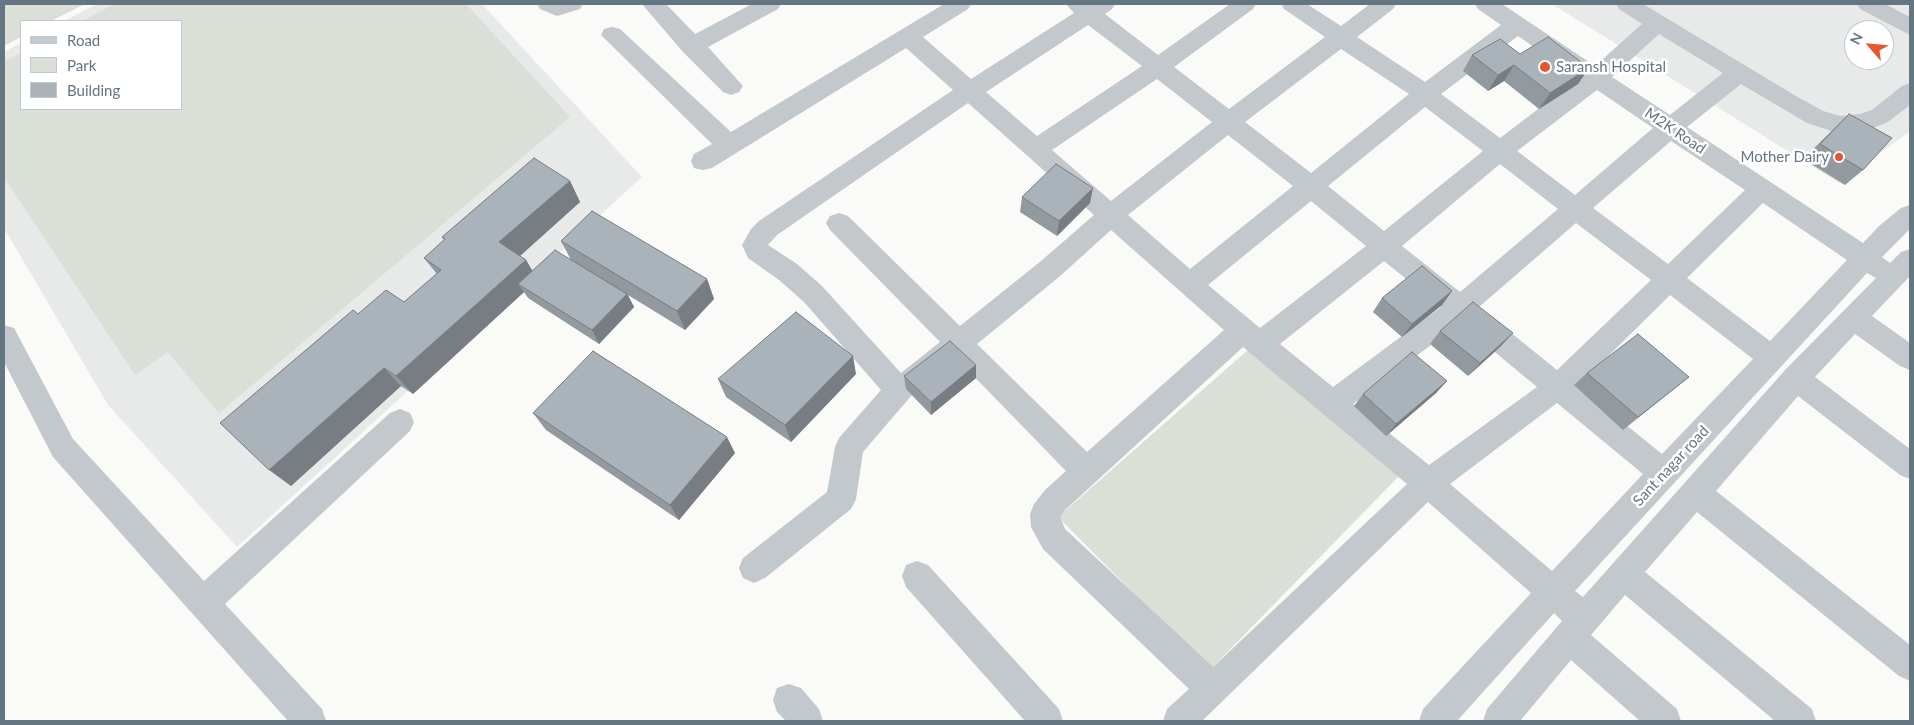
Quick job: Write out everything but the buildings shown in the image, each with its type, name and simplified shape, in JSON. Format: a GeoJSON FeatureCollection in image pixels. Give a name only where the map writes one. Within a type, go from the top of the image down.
{"type":"FeatureCollection","features":[{"type":"Feature","properties":{"kind":"street"},"geometry":{"type":"LineString","coordinates":[[549,5],[557,8],[572,4]]}},
{"type":"Feature","properties":{"kind":"street"},"geometry":{"type":"LineString","coordinates":[[653,4],[731,86]]}},
{"type":"Feature","properties":{"kind":"street"},"geometry":{"type":"LineString","coordinates":[[691,46],[770,4]]}},
{"type":"Feature","properties":{"kind":"street"},"geometry":{"type":"LineString","coordinates":[[703,162],[960,4]]}},
{"type":"Feature","properties":{"kind":"street"},"geometry":{"type":"LineString","coordinates":[[1035,149],[1158,67],[1245,4]]}},
{"type":"Feature","properties":{"kind":"street"},"geometry":{"type":"LineString","coordinates":[[1292,4],[1425,94],[1772,358]]}},
{"type":"Feature","properties":{"kind":"street"},"geometry":{"type":"LineString","coordinates":[[754,568],[841,499],[849,447],[901,388],[1050,269],[1112,214],[1228,122],[1385,4]]}},
{"type":"Feature","properties":{"kind":"street","name":"M2K Road"},"geometry":{"type":"LineString","coordinates":[[1486,4],[1865,258],[1906,265]]}},
{"type":"Feature","properties":{"kind":"street"},"geometry":{"type":"LineString","coordinates":[[1627,4],[1659,15],[1740,73],[1815,117],[1840,125],[1863,122],[1880,116],[1910,92]]}},
{"type":"Feature","properties":{"kind":"street"},"geometry":{"type":"LineString","coordinates":[[1868,4],[1910,27]]}},
{"type":"Feature","properties":{"kind":"street"},"geometry":{"type":"LineString","coordinates":[[901,388],[892,384],[841,323],[813,294],[788,272],[762,257],[755,245],[768,228],[1090,7],[1158,67],[1311,187],[1664,473]]}},
{"type":"Feature","properties":{"kind":"street"},"geometry":{"type":"LineString","coordinates":[[1212,688],[1054,539],[1046,527],[1045,514],[1055,500],[1087,472],[1251,337],[1384,246],[1499,151],[1596,78],[1659,15]]}},
{"type":"Feature","properties":{"kind":"street"},"geometry":{"type":"LineString","coordinates":[[1190,284],[1425,94],[1517,24]]}},
{"type":"Feature","properties":{"kind":"street"},"geometry":{"type":"LineString","coordinates":[[612,35],[729,145]]}},
{"type":"Feature","properties":{"kind":"street"},"geometry":{"type":"LineString","coordinates":[[907,36],[1251,337],[1428,483],[1554,591],[1576,628],[1665,721]]}},
{"type":"Feature","properties":{"kind":"street"},"geometry":{"type":"LineString","coordinates":[[1332,404],[1460,308],[1670,128],[1740,73]]}},
{"type":"Feature","properties":{"kind":"street"},"geometry":{"type":"LineString","coordinates":[[1179,721],[1428,483],[1558,387],[1762,189]]}},
{"type":"Feature","properties":{"kind":"street","name":"Sant nagar road"},"geometry":{"type":"LineString","coordinates":[[1435,721],[1888,233],[1910,215]]}},
{"type":"Feature","properties":{"kind":"street"},"geometry":{"type":"LineString","coordinates":[[839,223],[1087,472]]}},
{"type":"Feature","properties":{"kind":"street"},"geometry":{"type":"LineString","coordinates":[[1506,719],[1576,628],[1796,378],[1906,265]]}},
{"type":"Feature","properties":{"kind":"street"},"geometry":{"type":"LineString","coordinates":[[1854,318],[1910,358]]}},
{"type":"Feature","properties":{"kind":"street"},"geometry":{"type":"LineString","coordinates":[[4,336],[63,448],[310,721]]}},
{"type":"Feature","properties":{"kind":"street"},"geometry":{"type":"LineString","coordinates":[[1796,378],[1910,466]]}},
{"type":"Feature","properties":{"kind":"street"},"geometry":{"type":"LineString","coordinates":[[203,603],[400,422]]}},
{"type":"Feature","properties":{"kind":"street"},"geometry":{"type":"LineString","coordinates":[[1696,493],[1910,665]]}},
{"type":"Feature","properties":{"kind":"street"},"geometry":{"type":"LineString","coordinates":[[1624,574],[1800,721]]}},
{"type":"Feature","properties":{"kind":"street"},"geometry":{"type":"LineString","coordinates":[[917,576],[1047,721]]}},
{"type":"Feature","properties":{"kind":"shaded area"},"geometry":{"type":"Polygon","coordinates":[[[97,4],[482,4],[642,177],[237,547],[108,405],[4,228],[4,52],[20,44],[20,110],[182,110],[182,20],[66,20],[97,4]]]}},
{"type":"Feature","properties":{"kind":"shaded area"},"geometry":{"type":"Polygon","coordinates":[[[1552,4],[1910,4],[1910,131],[1839,183],[1552,4]]]}},
{"type":"Feature","properties":{"kind":"green space"},"geometry":{"type":"Polygon","coordinates":[[[4,4],[85,4],[53,20],[20,20],[20,38],[4,46],[4,4]]]}},
{"type":"Feature","properties":{"kind":"green space"},"geometry":{"type":"Polygon","coordinates":[[[115,4],[466,4],[570,117],[219,413],[168,352],[135,375],[4,177],[4,62],[20,54],[20,110],[182,110],[182,20],[84,20],[115,4]]]}},
{"type":"Feature","properties":{"kind":"green space"},"geometry":{"type":"Polygon","coordinates":[[[1249,349],[1400,475],[1210,670],[1058,517],[1249,349]]]}},
{"type":"Feature","properties":{"kind":"place","name":"Saransh Hospital"},"geometry":{"type":"Point","coordinates":[1545,67]}},
{"type":"Feature","properties":{"kind":"place","name":"Mother Dairy"},"geometry":{"type":"Point","coordinates":[1839,157]}}]}
